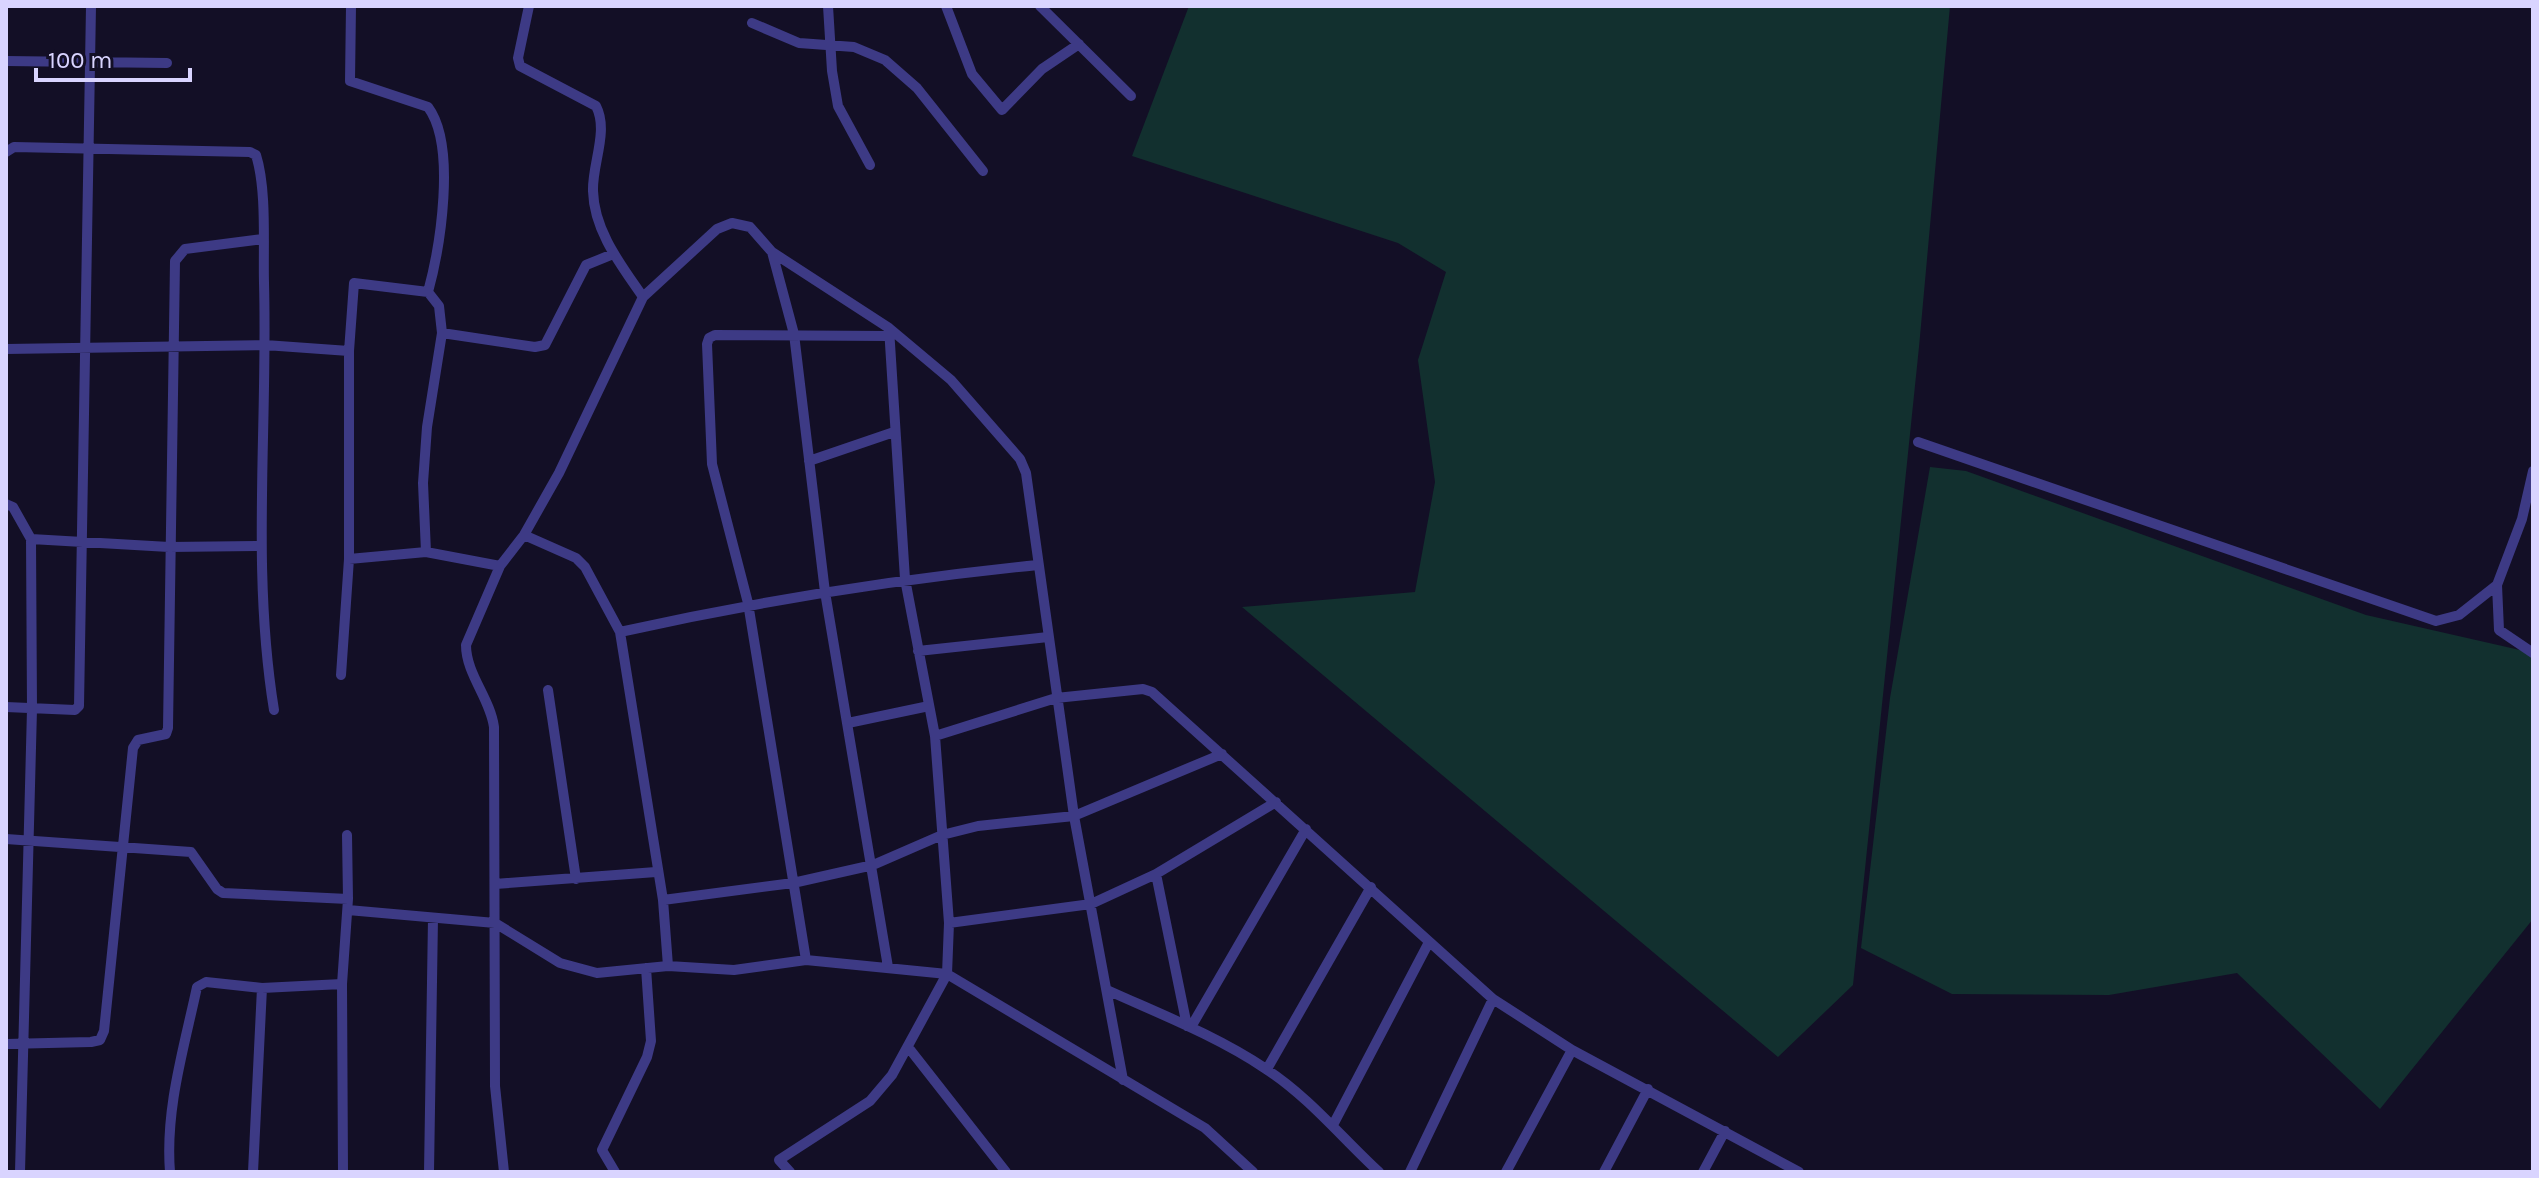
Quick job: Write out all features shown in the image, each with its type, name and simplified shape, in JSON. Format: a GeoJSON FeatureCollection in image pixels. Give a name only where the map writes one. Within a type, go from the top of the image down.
{"type":"FeatureCollection","features":[{"type":"Feature","properties":{"kind":"street"},"geometry":{"type":"LineString","coordinates":[[6,707],[75,710],[79,706],[91,6]]}},
{"type":"Feature","properties":{"kind":"street"},"geometry":{"type":"LineString","coordinates":[[351,6],[350,81],[428,107],[438,125],[441,243],[428,292]]}},
{"type":"Feature","properties":{"kind":"street"},"geometry":{"type":"LineString","coordinates":[[529,6],[518,58],[520,66],[596,106],[599,112],[594,203],[613,254],[643,297]]}},
{"type":"Feature","properties":{"kind":"street"},"geometry":{"type":"LineString","coordinates":[[828,6],[832,71],[838,106],[870,165]]}},
{"type":"Feature","properties":{"kind":"street"},"geometry":{"type":"LineString","coordinates":[[946,6],[972,74],[1002,110],[1042,69],[1079,44]]}},
{"type":"Feature","properties":{"kind":"street"},"geometry":{"type":"LineString","coordinates":[[1040,6],[1131,96]]}},
{"type":"Feature","properties":{"kind":"street"},"geometry":{"type":"LineString","coordinates":[[752,23],[799,43],[865,50],[897,69],[947,123],[983,171]]}},
{"type":"Feature","properties":{"kind":"street"},"geometry":{"type":"LineString","coordinates":[[6,61],[90,65],[167,63]]}},
{"type":"Feature","properties":{"kind":"street"},"geometry":{"type":"LineString","coordinates":[[6,152],[14,147],[253,153],[257,159],[263,239],[265,345],[259,546],[265,658],[274,710]]}},
{"type":"Feature","properties":{"kind":"street"},"geometry":{"type":"LineString","coordinates":[[504,1172],[495,1086],[492,710],[466,657],[466,645],[500,566],[524,535],[559,473],[643,297],[717,229],[743,224],[772,252],[889,332],[951,380],[1020,459],[1026,473],[1074,816],[1123,1080]]}},
{"type":"Feature","properties":{"kind":"street"},"geometry":{"type":"LineString","coordinates":[[6,1044],[100,1040],[104,1031],[134,743],[160,737],[168,728],[175,261],[180,252],[263,239]]}},
{"type":"Feature","properties":{"kind":"street"},"geometry":{"type":"LineString","coordinates":[[772,252],[794,334],[825,592],[888,967]]}},
{"type":"Feature","properties":{"kind":"street"},"geometry":{"type":"LineString","coordinates":[[442,333],[535,347],[545,345],[586,265],[613,254]]}},
{"type":"Feature","properties":{"kind":"street"},"geometry":{"type":"LineString","coordinates":[[341,675],[349,559],[349,351],[354,283],[428,292],[439,306],[442,333],[423,483],[426,552]]}},
{"type":"Feature","properties":{"kind":"street"},"geometry":{"type":"LineString","coordinates":[[806,960],[748,603],[712,464],[707,344],[709,338],[715,335],[889,332]]}},
{"type":"Feature","properties":{"kind":"street"},"geometry":{"type":"LineString","coordinates":[[790,1172],[779,1160],[870,1101],[892,1075],[947,974],[949,923],[935,736],[905,579],[889,332]]}},
{"type":"Feature","properties":{"kind":"street"},"geometry":{"type":"LineString","coordinates":[[6,349],[265,345],[349,351]]}},
{"type":"Feature","properties":{"kind":"street"},"geometry":{"type":"LineString","coordinates":[[809,461],[894,432]]}},
{"type":"Feature","properties":{"kind":"street"},"geometry":{"type":"LineString","coordinates":[[1918,442],[2436,621],[2459,615],[2497,585]]}},
{"type":"Feature","properties":{"kind":"street"},"geometry":{"type":"LineString","coordinates":[[2533,471],[2522,519],[2497,585],[2499,630],[2533,653]]}},
{"type":"Feature","properties":{"kind":"street"},"geometry":{"type":"LineString","coordinates":[[6,504],[13,507],[31,539],[32,709],[20,1172]]}},
{"type":"Feature","properties":{"kind":"street"},"geometry":{"type":"LineString","coordinates":[[524,535],[576,558],[585,567],[620,632],[656,872],[663,900],[668,966]]}},
{"type":"Feature","properties":{"kind":"street"},"geometry":{"type":"LineString","coordinates":[[31,539],[169,547],[259,546]]}},
{"type":"Feature","properties":{"kind":"street"},"geometry":{"type":"LineString","coordinates":[[349,559],[426,552],[500,566]]}},
{"type":"Feature","properties":{"kind":"street"},"geometry":{"type":"LineString","coordinates":[[620,632],[748,603],[905,579],[1038,565]]}},
{"type":"Feature","properties":{"kind":"street"},"geometry":{"type":"LineString","coordinates":[[918,651],[1048,637]]}},
{"type":"Feature","properties":{"kind":"street"},"geometry":{"type":"LineString","coordinates":[[548,690],[576,879]]}},
{"type":"Feature","properties":{"kind":"street"},"geometry":{"type":"LineString","coordinates":[[935,736],[1056,698],[1147,690],[1493,999],[1572,1050],[1795,1171]]}},
{"type":"Feature","properties":{"kind":"street"},"geometry":{"type":"LineString","coordinates":[[848,723],[929,706]]}},
{"type":"Feature","properties":{"kind":"street"},"geometry":{"type":"LineString","coordinates":[[663,900],[793,883],[873,865],[942,835],[1016,820],[1074,816],[1222,754]]}},
{"type":"Feature","properties":{"kind":"street"},"geometry":{"type":"LineString","coordinates":[[949,923],[1091,904],[1156,874],[1276,802]]}},
{"type":"Feature","properties":{"kind":"street"},"geometry":{"type":"LineString","coordinates":[[1189,1026],[1306,829]]}},
{"type":"Feature","properties":{"kind":"street"},"geometry":{"type":"LineString","coordinates":[[343,1172],[342,984],[348,905],[347,835]]}},
{"type":"Feature","properties":{"kind":"street"},"geometry":{"type":"LineString","coordinates":[[6,839],[191,852],[223,893],[495,923],[560,963],[597,973],[668,966],[734,970],[806,960],[947,974],[1205,1128],[1253,1172]]}},
{"type":"Feature","properties":{"kind":"street"},"geometry":{"type":"LineString","coordinates":[[495,884],[656,872]]}},
{"type":"Feature","properties":{"kind":"street"},"geometry":{"type":"LineString","coordinates":[[1156,874],[1189,1026]]}},
{"type":"Feature","properties":{"kind":"street"},"geometry":{"type":"LineString","coordinates":[[1267,1069],[1371,887]]}},
{"type":"Feature","properties":{"kind":"street"},"geometry":{"type":"LineString","coordinates":[[429,1172],[433,918]]}},
{"type":"Feature","properties":{"kind":"street"},"geometry":{"type":"LineString","coordinates":[[1333,1125],[1428,944]]}},
{"type":"Feature","properties":{"kind":"street"},"geometry":{"type":"LineString","coordinates":[[615,1172],[602,1150],[647,1057],[651,1041],[646,968]]}},
{"type":"Feature","properties":{"kind":"street"},"geometry":{"type":"LineString","coordinates":[[170,1172],[167,1141],[171,1110],[197,987],[206,982],[262,988],[342,984]]}},
{"type":"Feature","properties":{"kind":"street"},"geometry":{"type":"LineString","coordinates":[[253,1172],[262,988]]}},
{"type":"Feature","properties":{"kind":"street"},"geometry":{"type":"LineString","coordinates":[[1107,990],[1189,1026],[1267,1069],[1333,1125],[1379,1172]]}},
{"type":"Feature","properties":{"kind":"street"},"geometry":{"type":"LineString","coordinates":[[1410,1172],[1493,999]]}},
{"type":"Feature","properties":{"kind":"street"},"geometry":{"type":"LineString","coordinates":[[908,1047],[1006,1172]]}},
{"type":"Feature","properties":{"kind":"street"},"geometry":{"type":"LineString","coordinates":[[1506,1172],[1572,1050]]}},
{"type":"Feature","properties":{"kind":"street"},"geometry":{"type":"LineString","coordinates":[[1604,1172],[1648,1089]]}},
{"type":"Feature","properties":{"kind":"street"},"geometry":{"type":"LineString","coordinates":[[1703,1172],[1725,1131]]}},
{"type":"Feature","properties":{"kind":"green space"},"geometry":{"type":"Polygon","coordinates":[[[1189,6],[1950,6],[1919,347],[1853,985],[1778,1057],[1242,607],[1415,592],[1435,482],[1418,360],[1446,272],[1398,243],[1132,156],[1189,6]]]}},
{"type":"Feature","properties":{"kind":"green space"},"geometry":{"type":"Polygon","coordinates":[[[1930,467],[1966,471],[2366,615],[2533,653],[2533,919],[2380,1109],[2237,973],[2109,995],[1952,994],[1861,948],[1890,698],[1930,467]]]}}]}
